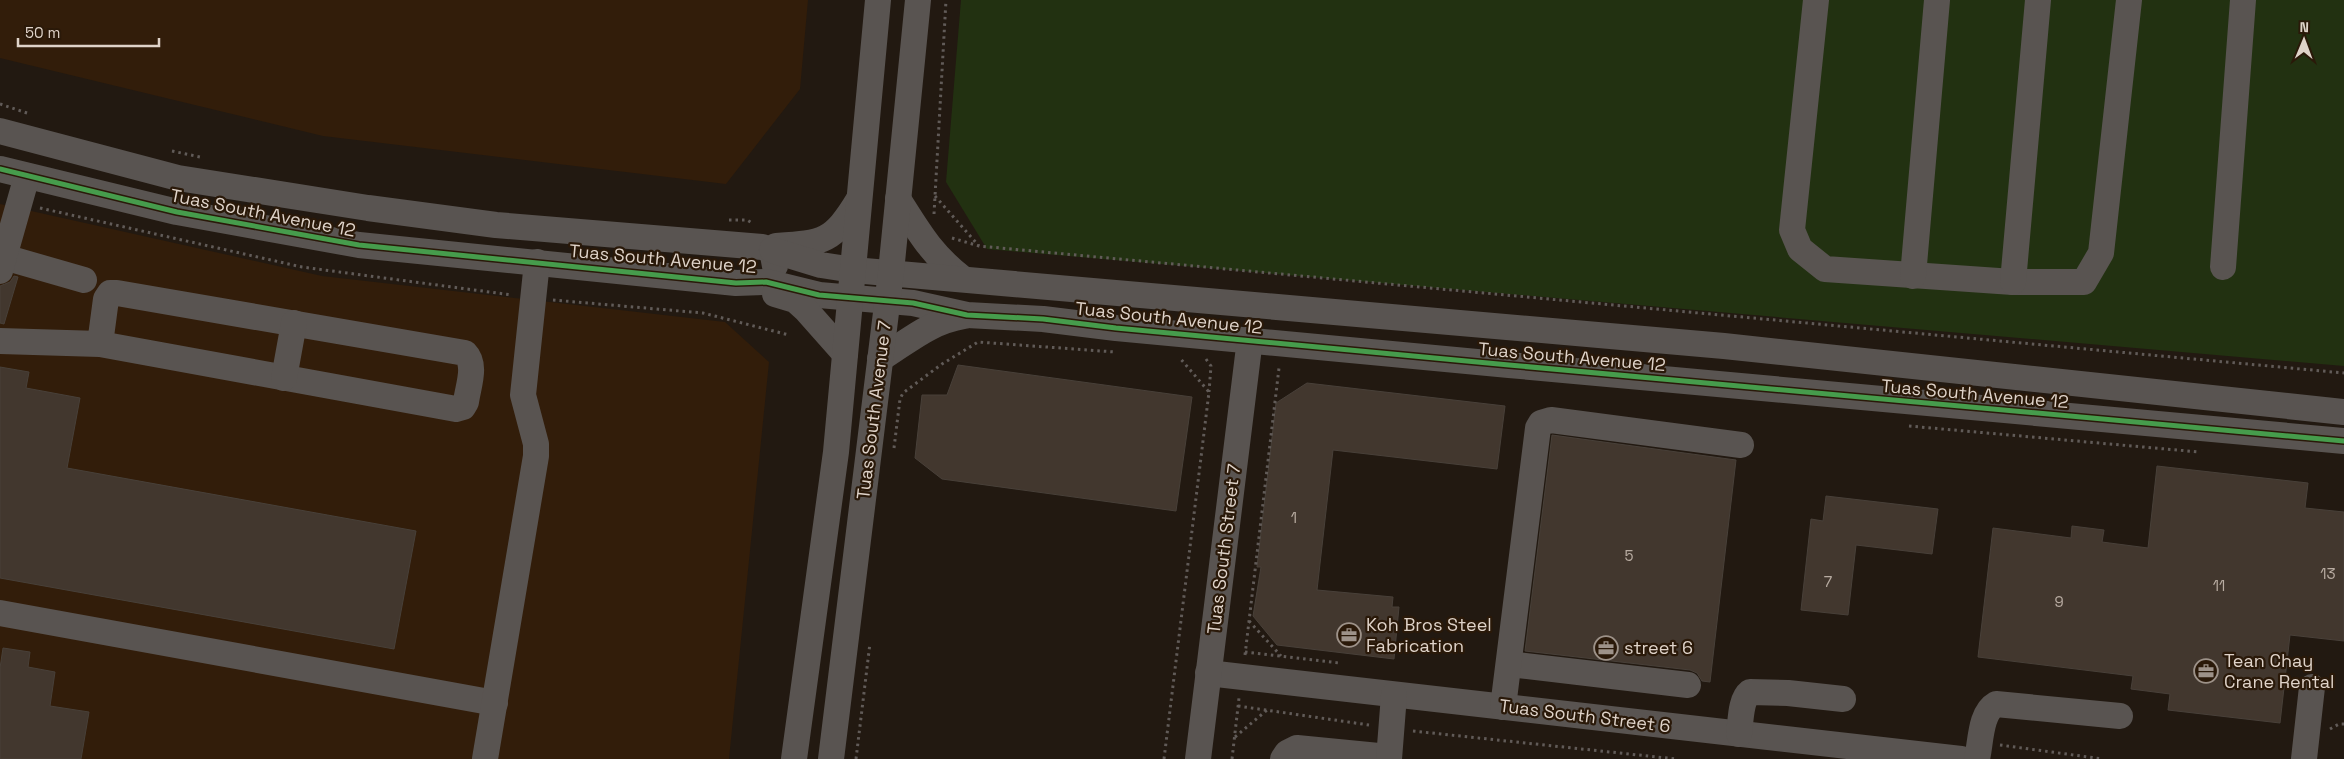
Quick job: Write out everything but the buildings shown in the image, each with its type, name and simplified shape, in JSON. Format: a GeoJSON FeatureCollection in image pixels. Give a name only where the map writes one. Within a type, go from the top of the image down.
{"type":"FeatureCollection","features":[{"type":"Feature","properties":{"kind":"street","name":"Tuas South Avenue 7"},"geometry":{"type":"LineString","coordinates":[[794,759],[836,452],[878,0]]}},
{"type":"Feature","properties":{"kind":"street","name":"Tuas South Avenue 7"},"geometry":{"type":"LineString","coordinates":[[831,759],[888,300],[918,0]]}},
{"type":"Feature","properties":{"kind":"street"},"geometry":{"type":"LineString","coordinates":[[1816,0],[1792,230],[1800,249],[1824,269],[2013,282],[2084,282],[2101,253],[2129,0]]}},
{"type":"Feature","properties":{"kind":"street"},"geometry":{"type":"LineString","coordinates":[[1913,276],[1937,0]]}},
{"type":"Feature","properties":{"kind":"street"},"geometry":{"type":"LineString","coordinates":[[2013,282],[2038,0]]}},
{"type":"Feature","properties":{"kind":"street"},"geometry":{"type":"LineString","coordinates":[[2223,267],[2243,0]]}},
{"type":"Feature","properties":{"kind":"street","name":"Tuas South Avenue 12"},"geometry":{"type":"LineString","coordinates":[[0,131],[178,178],[368,208],[496,225],[762,240],[821,265],[853,270],[1714,345],[2344,412]]}},
{"type":"Feature","properties":{"kind":"street","name":"Tuas South Avenue 12"},"geometry":{"type":"LineString","coordinates":[[0,169],[177,212],[359,245],[736,283],[766,282],[819,294],[913,303],[967,315],[1043,319],[1116,328],[2344,441]]}},
{"type":"Feature","properties":{"kind":"street"},"geometry":{"type":"LineString","coordinates":[[27,176],[7,220],[2,264],[84,280]]}},
{"type":"Feature","properties":{"kind":"street"},"geometry":{"type":"LineString","coordinates":[[762,240],[807,244],[829,237],[845,222],[860,198]]}},
{"type":"Feature","properties":{"kind":"street"},"geometry":{"type":"LineString","coordinates":[[898,199],[928,248],[942,263],[962,278]]}},
{"type":"Feature","properties":{"kind":"street","name":"Tuas South Avenue 12"},"geometry":{"type":"LineString","coordinates":[[762,240],[775,266],[771,279],[766,282]]}},
{"type":"Feature","properties":{"kind":"street"},"geometry":{"type":"LineString","coordinates":[[485,759],[536,456],[536,444],[523,395],[537,262]]}},
{"type":"Feature","properties":{"kind":"street"},"geometry":{"type":"LineString","coordinates":[[736,283],[795,300],[814,318],[845,354]]}},
{"type":"Feature","properties":{"kind":"street"},"geometry":{"type":"LineString","coordinates":[[0,341],[100,344],[456,409],[463,407],[466,402],[472,365],[470,358],[465,353],[110,293],[106,299],[100,344]]}},
{"type":"Feature","properties":{"kind":"street"},"geometry":{"type":"LineString","coordinates":[[880,359],[926,328],[943,320],[967,315]]}},
{"type":"Feature","properties":{"kind":"street"},"geometry":{"type":"LineString","coordinates":[[284,378],[294,323]]}},
{"type":"Feature","properties":{"kind":"street","name":"Tuas South Street 7"},"geometry":{"type":"LineString","coordinates":[[1198,759],[1250,339]]}},
{"type":"Feature","properties":{"kind":"street"},"geometry":{"type":"LineString","coordinates":[[1503,707],[1538,428],[1541,423],[1551,420],[1741,444]]}},
{"type":"Feature","properties":{"kind":"street"},"geometry":{"type":"LineString","coordinates":[[0,613],[495,703]]}},
{"type":"Feature","properties":{"kind":"street"},"geometry":{"type":"LineString","coordinates":[[1509,664],[1688,685]]}},
{"type":"Feature","properties":{"kind":"street","name":"Tuas South Street 6"},"geometry":{"type":"LineString","coordinates":[[1208,673],[1934,758],[1961,759]]}},
{"type":"Feature","properties":{"kind":"street"},"geometry":{"type":"LineString","coordinates":[[2304,759],[2312,687]]}},
{"type":"Feature","properties":{"kind":"street"},"geometry":{"type":"LineString","coordinates":[[1739,734],[1744,701],[1746,695],[1750,692],[1788,693],[1843,699]]}},
{"type":"Feature","properties":{"kind":"street"},"geometry":{"type":"LineString","coordinates":[[1282,759],[1287,752],[1297,748],[1389,758],[1394,695]]}},
{"type":"Feature","properties":{"kind":"street"},"geometry":{"type":"LineString","coordinates":[[1977,759],[1988,708],[1996,704],[2120,716]]}},
{"type":"Feature","properties":{"kind":"path"},"geometry":{"type":"LineString","coordinates":[[933,222],[946,0]]}},
{"type":"Feature","properties":{"kind":"path"},"geometry":{"type":"LineString","coordinates":[[0,104],[36,116]]}},
{"type":"Feature","properties":{"kind":"path"},"geometry":{"type":"LineString","coordinates":[[169,151],[207,158]]}},
{"type":"Feature","properties":{"kind":"path"},"geometry":{"type":"LineString","coordinates":[[935,196],[979,246]]}},
{"type":"Feature","properties":{"kind":"path"},"geometry":{"type":"LineString","coordinates":[[723,220],[747,220],[762,240]]}},
{"type":"Feature","properties":{"kind":"path"},"geometry":{"type":"LineString","coordinates":[[944,236],[979,246],[2344,373]]}},
{"type":"Feature","properties":{"kind":"path"},"geometry":{"type":"LineString","coordinates":[[893,456],[900,399],[903,393],[942,364],[978,342],[1122,353]]}},
{"type":"Feature","properties":{"kind":"path"},"geometry":{"type":"LineString","coordinates":[[1170,356],[1188,358]]}},
{"type":"Feature","properties":{"kind":"path"},"geometry":{"type":"LineString","coordinates":[[1179,357],[1209,392]]}},
{"type":"Feature","properties":{"kind":"path"},"geometry":{"type":"LineString","coordinates":[[1164,759],[1212,366],[1207,359],[1198,358]]}},
{"type":"Feature","properties":{"kind":"path"},"geometry":{"type":"LineString","coordinates":[[1232,759],[1279,368],[1283,365]]}},
{"type":"Feature","properties":{"kind":"path"},"geometry":{"type":"LineString","coordinates":[[1249,621],[1282,657]]}},
{"type":"Feature","properties":{"kind":"path"},"geometry":{"type":"LineString","coordinates":[[856,759],[870,640]]}},
{"type":"Feature","properties":{"kind":"path"},"geometry":{"type":"LineString","coordinates":[[1238,706],[1392,728],[1676,759]]}},
{"type":"Feature","properties":{"kind":"path"},"geometry":{"type":"LineString","coordinates":[[1235,737],[1267,710]]}},
{"type":"Feature","properties":{"kind":"shaded area"},"geometry":{"type":"Polygon","coordinates":[[[0,0],[808,0],[800,89],[726,184],[323,136],[0,58],[0,0]]]}},
{"type":"Feature","properties":{"kind":"shaded area"},"geometry":{"type":"Polygon","coordinates":[[[0,204],[322,276],[725,322],[769,362],[729,759],[0,759],[0,204]]]}},
{"type":"Feature","properties":{"kind":"green space"},"geometry":{"type":"Polygon","coordinates":[[[961,0],[2344,0],[2344,366],[987,249],[946,182],[961,0]]]}},
{"type":"Feature","properties":{"kind":"cycle path"},"geometry":{"type":"LineString","coordinates":[[0,169],[177,212],[359,245],[736,283],[766,282],[819,295],[913,303],[967,315],[1043,319],[1116,328],[1509,365],[2344,441]]}},
{"type":"Feature","properties":{"kind":"place","name":"Koh Bros Steel Fabrication"},"geometry":{"type":"Point","coordinates":[1349,635]}},
{"type":"Feature","properties":{"kind":"place","name":"street 6"},"geometry":{"type":"Point","coordinates":[1606,648]}},
{"type":"Feature","properties":{"kind":"place","name":"Tean Chay Crane Rental"},"geometry":{"type":"Point","coordinates":[2206,671]}}]}
